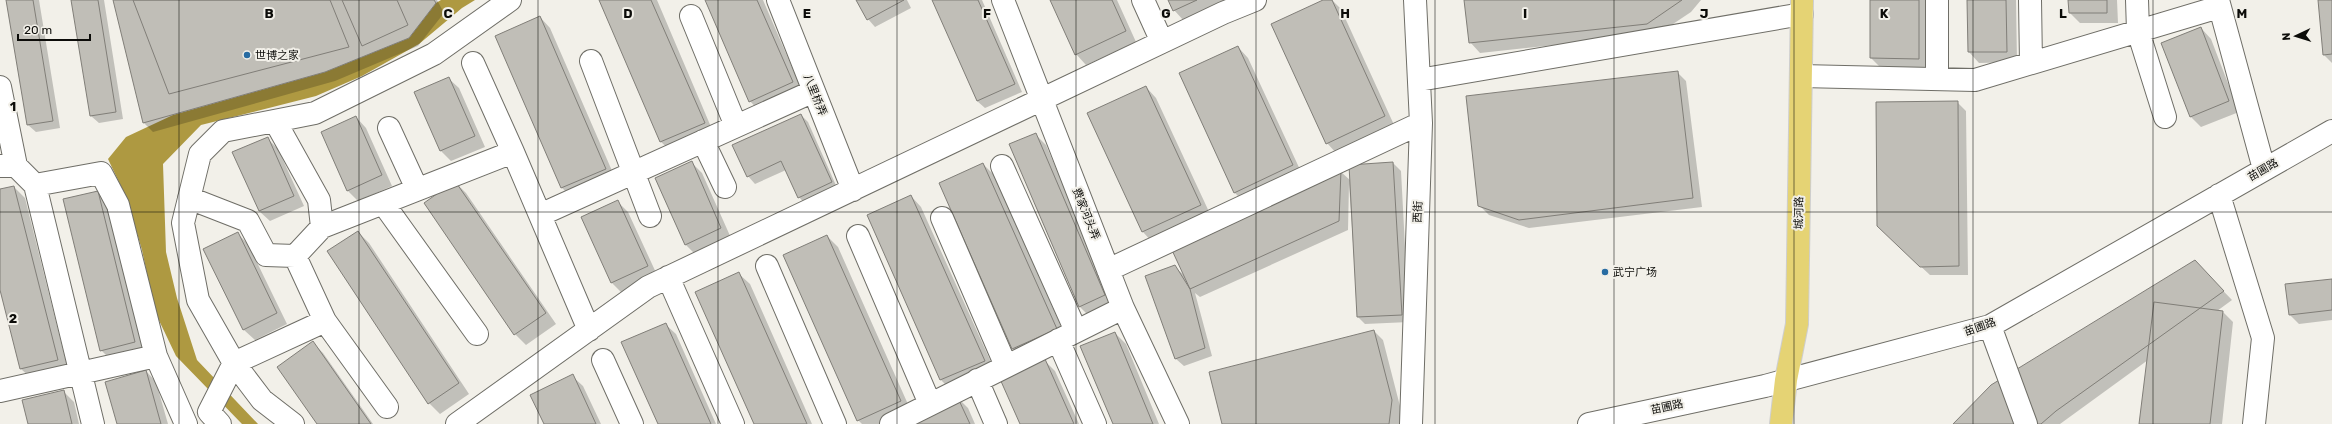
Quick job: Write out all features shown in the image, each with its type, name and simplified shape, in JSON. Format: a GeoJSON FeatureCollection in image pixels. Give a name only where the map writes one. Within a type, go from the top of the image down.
{"type":"FeatureCollection","features":[{"type":"Feature","properties":{"kind":"main road","name":"城河路"},"geometry":{"type":"LineString","coordinates":[[1781,424],[1786,380],[1798,324],[1802,7]]}},
{"type":"Feature","properties":{"kind":"street"},"geometry":{"type":"LineString","coordinates":[[293,424],[262,400],[234,363],[198,300],[183,223],[200,154],[223,131],[315,114],[434,54],[510,0]]}},
{"type":"Feature","properties":{"kind":"street","name":"八里桥弄"},"geometry":{"type":"LineString","coordinates":[[778,0],[853,190]]}},
{"type":"Feature","properties":{"kind":"street","name":"费家河头弄"},"geometry":{"type":"LineString","coordinates":[[1003,0],[1123,308],[1178,424]]}},
{"type":"Feature","properties":{"kind":"street"},"geometry":{"type":"LineString","coordinates":[[1143,0],[1162,42]]}},
{"type":"Feature","properties":{"kind":"street","name":"西街"},"geometry":{"type":"LineString","coordinates":[[1411,424],[1421,123],[1414,0]]}},
{"type":"Feature","properties":{"kind":"street"},"geometry":{"type":"LineString","coordinates":[[1937,0],[1937,79]]}},
{"type":"Feature","properties":{"kind":"street"},"geometry":{"type":"LineString","coordinates":[[2030,0],[2031,63]]}},
{"type":"Feature","properties":{"kind":"street"},"geometry":{"type":"LineString","coordinates":[[2137,0],[2138,31],[2165,117]]}},
{"type":"Feature","properties":{"kind":"street"},"geometry":{"type":"LineString","coordinates":[[457,424],[648,287],[1162,42],[1252,1]]}},
{"type":"Feature","properties":{"kind":"street"},"geometry":{"type":"LineString","coordinates":[[1801,76],[1975,80],[2138,31],[2219,4],[2264,169]]}},
{"type":"Feature","properties":{"kind":"street"},"geometry":{"type":"LineString","coordinates":[[1419,80],[1802,7]]}},
{"type":"Feature","properties":{"kind":"street"},"geometry":{"type":"LineString","coordinates":[[691,16],[736,126]]}},
{"type":"Feature","properties":{"kind":"street"},"geometry":{"type":"LineString","coordinates":[[591,61],[650,216]]}},
{"type":"Feature","properties":{"kind":"street"},"geometry":{"type":"LineString","coordinates":[[473,63],[513,152],[589,330]]}},
{"type":"Feature","properties":{"kind":"street"},"geometry":{"type":"LineString","coordinates":[[0,87],[8,166],[35,185],[93,424]]}},
{"type":"Feature","properties":{"kind":"street"},"geometry":{"type":"LineString","coordinates":[[540,215],[632,172],[814,91]]}},
{"type":"Feature","properties":{"kind":"street"},"geometry":{"type":"LineString","coordinates":[[275,121],[319,200],[322,227]]}},
{"type":"Feature","properties":{"kind":"street"},"geometry":{"type":"LineString","coordinates":[[1108,270],[1421,123]]}},
{"type":"Feature","properties":{"kind":"street"},"geometry":{"type":"LineString","coordinates":[[389,128],[417,189]]}},
{"type":"Feature","properties":{"kind":"street","name":"苗圃路"},"geometry":{"type":"LineString","coordinates":[[1589,424],[1615,421],[1786,380],[1990,326],[2332,131]]}},
{"type":"Feature","properties":{"kind":"street"},"geometry":{"type":"LineString","coordinates":[[703,141],[725,187]]}},
{"type":"Feature","properties":{"kind":"street"},"geometry":{"type":"LineString","coordinates":[[189,198],[248,221],[266,255],[295,256],[322,227],[513,152]]}},
{"type":"Feature","properties":{"kind":"street"},"geometry":{"type":"LineString","coordinates":[[1002,166],[1067,336],[1095,424]]}},
{"type":"Feature","properties":{"kind":"street"},"geometry":{"type":"LineString","coordinates":[[35,185],[101,173],[118,205],[156,356],[186,424]]}},
{"type":"Feature","properties":{"kind":"street"},"geometry":{"type":"LineString","coordinates":[[2219,195],[2263,338],[2254,424]]}},
{"type":"Feature","properties":{"kind":"street"},"geometry":{"type":"LineString","coordinates":[[383,203],[477,334]]}},
{"type":"Feature","properties":{"kind":"street"},"geometry":{"type":"LineString","coordinates":[[942,218],[1006,366]]}},
{"type":"Feature","properties":{"kind":"street"},"geometry":{"type":"LineString","coordinates":[[858,236],[930,404]]}},
{"type":"Feature","properties":{"kind":"street"},"geometry":{"type":"LineString","coordinates":[[295,256],[325,321],[387,407]]}},
{"type":"Feature","properties":{"kind":"street"},"geometry":{"type":"LineString","coordinates":[[767,266],[835,424]]}},
{"type":"Feature","properties":{"kind":"street"},"geometry":{"type":"LineString","coordinates":[[668,277],[733,424]]}},
{"type":"Feature","properties":{"kind":"street"},"geometry":{"type":"LineString","coordinates":[[893,424],[977,380],[1123,308]]}},
{"type":"Feature","properties":{"kind":"street"},"geometry":{"type":"LineString","coordinates":[[220,424],[209,412],[234,363],[325,321]]}},
{"type":"Feature","properties":{"kind":"street"},"geometry":{"type":"LineString","coordinates":[[1990,326],[2026,424]]}},
{"type":"Feature","properties":{"kind":"street"},"geometry":{"type":"LineString","coordinates":[[0,391],[156,356]]}},
{"type":"Feature","properties":{"kind":"street"},"geometry":{"type":"LineString","coordinates":[[603,360],[632,424]]}},
{"type":"Feature","properties":{"kind":"street"},"geometry":{"type":"LineString","coordinates":[[977,380],[996,424]]}},
{"type":"Feature","properties":{"kind":"shaded area"},"geometry":{"type":"Polygon","coordinates":[[[441,0],[475,0],[462,8],[419,44],[362,76],[316,96],[201,125],[163,164],[166,252],[177,298],[197,360],[258,424],[242,424],[176,356],[155,312],[142,250],[126,197],[108,159],[126,137],[173,115],[325,72],[409,38],[436,3],[441,0]]]}},
{"type":"Feature","properties":{"kind":"building"},"geometry":{"type":"Polygon","coordinates":[[[6,0],[33,0],[53,121],[27,125],[6,0]]]}},
{"type":"Feature","properties":{"kind":"building"},"geometry":{"type":"Polygon","coordinates":[[[71,0],[98,0],[116,112],[90,116],[71,0]]]}},
{"type":"Feature","properties":{"kind":"building","name":"世博之家"},"geometry":{"type":"Polygon","coordinates":[[[113,0],[434,0],[436,3],[409,38],[325,72],[143,123],[113,0]]]}},
{"type":"Feature","properties":{"kind":"building"},"geometry":{"type":"Polygon","coordinates":[[[133,0],[330,0],[349,47],[169,94],[133,0]]]}},
{"type":"Feature","properties":{"kind":"building"},"geometry":{"type":"Polygon","coordinates":[[[342,0],[397,0],[408,25],[362,46],[342,0]]]}},
{"type":"Feature","properties":{"kind":"building"},"geometry":{"type":"Polygon","coordinates":[[[599,0],[651,0],[705,123],[660,142],[599,0]]]}},
{"type":"Feature","properties":{"kind":"building"},"geometry":{"type":"Polygon","coordinates":[[[705,0],[757,0],[793,82],[749,102],[705,0]]]}},
{"type":"Feature","properties":{"kind":"building"},"geometry":{"type":"Polygon","coordinates":[[[856,0],[904,0],[867,20],[856,0]]]}},
{"type":"Feature","properties":{"kind":"building"},"geometry":{"type":"Polygon","coordinates":[[[932,0],[978,0],[1015,84],[977,101],[932,0]]]}},
{"type":"Feature","properties":{"kind":"building"},"geometry":{"type":"Polygon","coordinates":[[[1050,0],[1112,0],[1126,31],[1075,55],[1050,0]]]}},
{"type":"Feature","properties":{"kind":"building"},"geometry":{"type":"Polygon","coordinates":[[[1168,0],[1197,0],[1173,11],[1168,0]]]}},
{"type":"Feature","properties":{"kind":"building"},"geometry":{"type":"Polygon","coordinates":[[[1323,0],[1332,0],[1385,116],[1326,144],[1271,24],[1323,0]]]}},
{"type":"Feature","properties":{"kind":"building"},"geometry":{"type":"Polygon","coordinates":[[[1464,0],[1682,0],[1647,24],[1469,43],[1464,0]]]}},
{"type":"Feature","properties":{"kind":"building"},"geometry":{"type":"Polygon","coordinates":[[[1870,0],[1919,0],[1919,59],[1870,58],[1870,0]]]}},
{"type":"Feature","properties":{"kind":"building"},"geometry":{"type":"Polygon","coordinates":[[[1967,0],[2006,0],[2007,52],[1968,52],[1967,0]]]}},
{"type":"Feature","properties":{"kind":"building"},"geometry":{"type":"Polygon","coordinates":[[[2068,0],[2107,0],[2107,13],[2069,13],[2068,0]]]}},
{"type":"Feature","properties":{"kind":"building"},"geometry":{"type":"Polygon","coordinates":[[[2318,0],[2332,0],[2332,54],[2323,55],[2318,0]]]}},
{"type":"Feature","properties":{"kind":"building"},"geometry":{"type":"Polygon","coordinates":[[[540,16],[606,169],[561,188],[495,36],[540,16]]]}},
{"type":"Feature","properties":{"kind":"building"},"geometry":{"type":"Polygon","coordinates":[[[2201,27],[2229,101],[2190,117],[2161,43],[2201,27]]]}},
{"type":"Feature","properties":{"kind":"building"},"geometry":{"type":"Polygon","coordinates":[[[1238,46],[1293,165],[1234,193],[1179,73],[1238,46]]]}},
{"type":"Feature","properties":{"kind":"building"},"geometry":{"type":"Polygon","coordinates":[[[1678,71],[1693,198],[1519,220],[1478,206],[1466,96],[1678,71]]]}},
{"type":"Feature","properties":{"kind":"building"},"geometry":{"type":"Polygon","coordinates":[[[449,77],[475,136],[440,151],[414,92],[449,77]]]}},
{"type":"Feature","properties":{"kind":"building"},"geometry":{"type":"Polygon","coordinates":[[[1146,86],[1201,205],[1142,232],[1087,113],[1146,86]]]}},
{"type":"Feature","properties":{"kind":"building"},"geometry":{"type":"Polygon","coordinates":[[[1958,101],[1959,266],[1920,267],[1877,226],[1876,102],[1958,101]]]}},
{"type":"Feature","properties":{"kind":"building"},"geometry":{"type":"Polygon","coordinates":[[[801,114],[832,182],[798,198],[781,161],[747,177],[732,145],[801,114]]]}},
{"type":"Feature","properties":{"kind":"building"},"geometry":{"type":"Polygon","coordinates":[[[356,116],[382,175],[347,191],[321,132],[356,116]]]}},
{"type":"Feature","properties":{"kind":"building"},"geometry":{"type":"Polygon","coordinates":[[[1036,133],[1105,295],[1079,307],[1009,144],[1036,133]]]}},
{"type":"Feature","properties":{"kind":"building"},"geometry":{"type":"Polygon","coordinates":[[[268,137],[294,196],[259,211],[232,152],[268,137]]]}},
{"type":"Feature","properties":{"kind":"building"},"geometry":{"type":"Polygon","coordinates":[[[692,161],[721,228],[685,245],[655,178],[692,161]]]}},
{"type":"Feature","properties":{"kind":"building"},"geometry":{"type":"Polygon","coordinates":[[[1393,162],[1402,315],[1357,317],[1349,165],[1393,162]]]}},
{"type":"Feature","properties":{"kind":"building"},"geometry":{"type":"Polygon","coordinates":[[[983,163],[1057,329],[1012,349],[939,183],[983,163]]]}},
{"type":"Feature","properties":{"kind":"building"},"geometry":{"type":"Polygon","coordinates":[[[1341,170],[1339,221],[1190,289],[1171,248],[1341,170]]]}},
{"type":"Feature","properties":{"kind":"building"},"geometry":{"type":"Polygon","coordinates":[[[455,181],[546,313],[514,335],[424,203],[455,181]]]}},
{"type":"Feature","properties":{"kind":"building"},"geometry":{"type":"Polygon","coordinates":[[[14,186],[58,360],[20,369],[0,290],[0,189],[14,186]]]}},
{"type":"Feature","properties":{"kind":"building"},"geometry":{"type":"Polygon","coordinates":[[[98,191],[135,342],[100,351],[63,199],[98,191]]]}},
{"type":"Feature","properties":{"kind":"building"},"geometry":{"type":"Polygon","coordinates":[[[911,195],[985,361],[940,380],[867,215],[911,195]]]}},
{"type":"Feature","properties":{"kind":"building"},"geometry":{"type":"Polygon","coordinates":[[[618,200],[648,266],[611,283],[581,217],[618,200]]]}},
{"type":"Feature","properties":{"kind":"building"},"geometry":{"type":"Polygon","coordinates":[[[358,231],[459,383],[428,404],[327,251],[358,231]]]}},
{"type":"Feature","properties":{"kind":"building"},"geometry":{"type":"Polygon","coordinates":[[[238,232],[277,313],[243,330],[203,249],[238,232]]]}},
{"type":"Feature","properties":{"kind":"building"},"geometry":{"type":"Polygon","coordinates":[[[827,235],[901,401],[857,421],[783,255],[827,235]]]}},
{"type":"Feature","properties":{"kind":"building"},"geometry":{"type":"Polygon","coordinates":[[[2195,260],[2224,291],[2056,411],[2041,424],[1953,424],[1991,385],[2195,260]]]}},
{"type":"Feature","properties":{"kind":"building"},"geometry":{"type":"Polygon","coordinates":[[[1175,265],[1190,289],[1205,348],[1175,359],[1145,276],[1175,265]]]}},
{"type":"Feature","properties":{"kind":"building"},"geometry":{"type":"Polygon","coordinates":[[[739,272],[807,424],[754,424],[695,292],[739,272]]]}},
{"type":"Feature","properties":{"kind":"building"},"geometry":{"type":"Polygon","coordinates":[[[2332,279],[2332,310],[2289,315],[2285,284],[2332,279]]]}},
{"type":"Feature","properties":{"kind":"building"},"geometry":{"type":"Polygon","coordinates":[[[2154,302],[2223,311],[2210,424],[2139,424],[2154,302]]]}},
{"type":"Feature","properties":{"kind":"building"},"geometry":{"type":"Polygon","coordinates":[[[666,323],[711,424],[658,424],[621,342],[666,323]]]}},
{"type":"Feature","properties":{"kind":"building"},"geometry":{"type":"Polygon","coordinates":[[[1374,330],[1392,400],[1389,424],[1222,424],[1209,372],[1374,330]]]}},
{"type":"Feature","properties":{"kind":"building"},"geometry":{"type":"Polygon","coordinates":[[[1115,332],[1153,424],[1113,424],[1080,346],[1115,332]]]}},
{"type":"Feature","properties":{"kind":"building"},"geometry":{"type":"Polygon","coordinates":[[[313,341],[371,424],[317,424],[277,367],[313,341]]]}},
{"type":"Feature","properties":{"kind":"building"},"geometry":{"type":"Polygon","coordinates":[[[1045,359],[1074,424],[1020,424],[1000,379],[1045,359]]]}},
{"type":"Feature","properties":{"kind":"building"},"geometry":{"type":"Polygon","coordinates":[[[146,370],[161,424],[117,424],[105,382],[146,370]]]}},
{"type":"Feature","properties":{"kind":"building"},"geometry":{"type":"Polygon","coordinates":[[[573,374],[596,424],[544,424],[530,395],[573,374]]]}},
{"type":"Feature","properties":{"kind":"building"},"geometry":{"type":"Polygon","coordinates":[[[64,390],[72,424],[28,424],[22,400],[64,390]]]}},
{"type":"Feature","properties":{"kind":"building"},"geometry":{"type":"Polygon","coordinates":[[[957,396],[970,424],[917,424],[913,416],[957,396]]]}},
{"type":"Feature","properties":{"kind":"place","name":"世博之家"},"geometry":{"type":"Point","coordinates":[247,55]}},
{"type":"Feature","properties":{"kind":"place","name":"武宁广场"},"geometry":{"type":"Point","coordinates":[1605,272]}}]}
